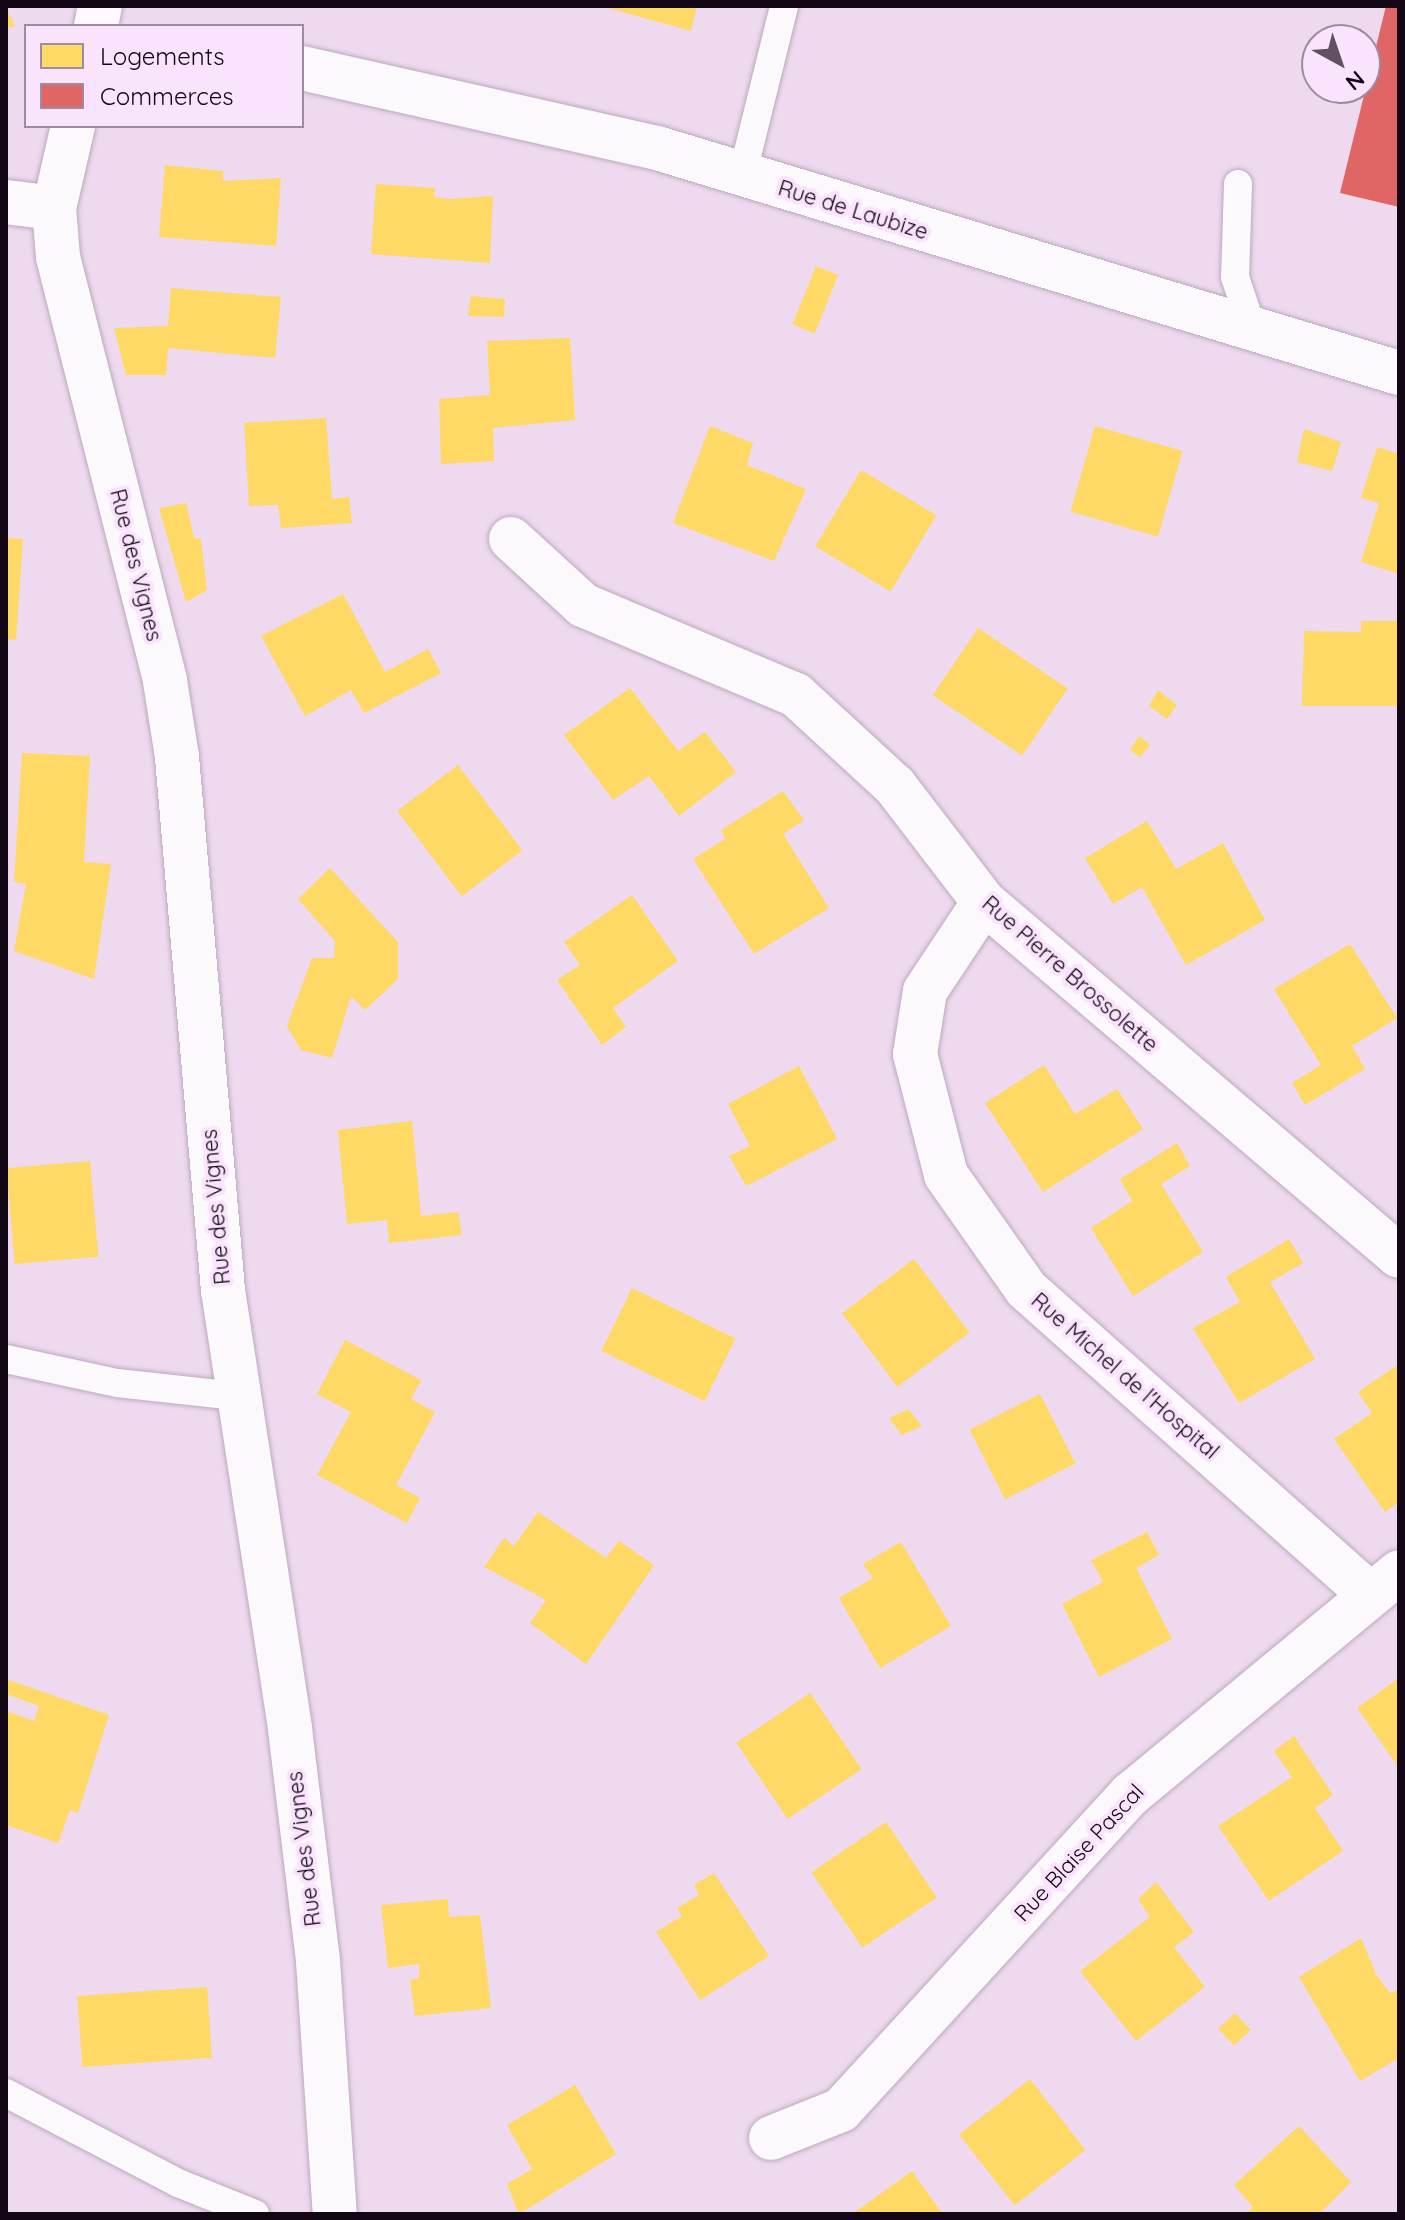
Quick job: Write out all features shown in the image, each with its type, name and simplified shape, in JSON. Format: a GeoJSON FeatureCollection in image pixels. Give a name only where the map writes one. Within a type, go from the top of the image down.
{"type":"FeatureCollection","features":[{"type":"Feature","properties":{"kind":"street","name":"Rue de Laubize"},"geometry":{"type":"LineString","coordinates":[[304,68],[657,148],[1254,334],[1399,373]]}},
{"type":"Feature","properties":{"kind":"street","name":"Rue des Vignes"},"geometry":{"type":"LineString","coordinates":[[73,128],[54,208],[58,257],[165,681],[177,757],[236,1396],[297,1791],[335,2214]]}},
{"type":"Feature","properties":{"kind":"street"},"geometry":{"type":"LineString","coordinates":[[6,202],[54,208]]}},
{"type":"Feature","properties":{"kind":"street","name":"Rue Pierre Brossolette"},"geometry":{"type":"LineString","coordinates":[[511,539],[583,605],[796,695],[895,786],[984,902],[1399,1256]]}},
{"type":"Feature","properties":{"kind":"street","name":"Rue Michel de l'Hospital"},"geometry":{"type":"LineString","coordinates":[[984,902],[925,991],[915,1054],[946,1175],[1026,1289],[1384,1582]]}},
{"type":"Feature","properties":{"kind":"street","name":"Rue Blaise Pascal"},"geometry":{"type":"LineString","coordinates":[[771,2138],[841,2110],[1131,1794],[1384,1582]]}},
{"type":"Feature","properties":{"kind":"lane"},"geometry":{"type":"LineString","coordinates":[[742,176],[784,6]]}},
{"type":"Feature","properties":{"kind":"lane"},"geometry":{"type":"LineString","coordinates":[[1238,184],[1235,277],[1254,334]]}},
{"type":"Feature","properties":{"kind":"lane"},"geometry":{"type":"LineString","coordinates":[[6,1359],[117,1383],[236,1396]]}},
{"type":"Feature","properties":{"kind":"lane"},"geometry":{"type":"LineString","coordinates":[[6,2093],[178,2183],[255,2214]]}},
{"type":"Feature","properties":{"kind":"building: Logements"},"geometry":{"type":"Polygon","coordinates":[[[6,6],[15,26],[6,28],[6,6]]]}},
{"type":"Feature","properties":{"kind":"building: Logements"},"geometry":{"type":"Polygon","coordinates":[[[601,6],[697,6],[691,31],[601,6]]]}},
{"type":"Feature","properties":{"kind":"building: Logements"},"geometry":{"type":"Polygon","coordinates":[[[165,165],[223,171],[223,181],[281,178],[276,246],[159,237],[165,165]]]}},
{"type":"Feature","properties":{"kind":"building: Logements"},"geometry":{"type":"Polygon","coordinates":[[[376,184],[435,188],[434,197],[449,199],[493,196],[490,263],[371,254],[376,184]]]}},
{"type":"Feature","properties":{"kind":"building: Logements"},"geometry":{"type":"Polygon","coordinates":[[[816,266],[838,275],[815,333],[792,324],[816,266]]]}},
{"type":"Feature","properties":{"kind":"building: Logements"},"geometry":{"type":"Polygon","coordinates":[[[171,288],[281,297],[275,358],[168,348],[166,375],[126,375],[114,328],[168,326],[171,288]]]}},
{"type":"Feature","properties":{"kind":"building: Logements"},"geometry":{"type":"Polygon","coordinates":[[[471,296],[505,299],[504,317],[468,316],[471,296]]]}},
{"type":"Feature","properties":{"kind":"building: Logements"},"geometry":{"type":"Polygon","coordinates":[[[570,338],[575,420],[493,428],[494,461],[441,464],[439,399],[490,395],[487,341],[570,338]]]}},
{"type":"Feature","properties":{"kind":"building: Logements"},"geometry":{"type":"Polygon","coordinates":[[[326,418],[332,499],[349,497],[352,523],[281,528],[278,505],[249,506],[244,423],[326,418]]]}},
{"type":"Feature","properties":{"kind":"building: Logements"},"geometry":{"type":"Polygon","coordinates":[[[710,426],[753,443],[747,465],[806,489],[774,561],[673,523],[710,426]]]}},
{"type":"Feature","properties":{"kind":"building: Logements"},"geometry":{"type":"Polygon","coordinates":[[[1095,426],[1182,451],[1158,537],[1070,512],[1095,426]]]}},
{"type":"Feature","properties":{"kind":"building: Logements"},"geometry":{"type":"Polygon","coordinates":[[[1304,429],[1341,442],[1332,471],[1297,462],[1304,429]]]}},
{"type":"Feature","properties":{"kind":"building: Logements"},"geometry":{"type":"Polygon","coordinates":[[[1377,447],[1399,454],[1399,574],[1361,562],[1379,503],[1361,498],[1377,447]]]}},
{"type":"Feature","properties":{"kind":"building: Logements"},"geometry":{"type":"Polygon","coordinates":[[[861,470],[936,515],[891,592],[815,546],[861,470]]]}},
{"type":"Feature","properties":{"kind":"building: Logements"},"geometry":{"type":"Polygon","coordinates":[[[186,503],[194,538],[201,539],[207,590],[186,602],[159,508],[186,503]]]}},
{"type":"Feature","properties":{"kind":"building: Logements"},"geometry":{"type":"Polygon","coordinates":[[[6,538],[23,539],[16,640],[6,639],[6,538]]]}},
{"type":"Feature","properties":{"kind":"building: Logements"},"geometry":{"type":"Polygon","coordinates":[[[343,594],[385,672],[428,649],[441,673],[364,713],[351,690],[305,716],[261,636],[343,594]]]}},
{"type":"Feature","properties":{"kind":"building: Logements"},"geometry":{"type":"Polygon","coordinates":[[[1361,621],[1399,621],[1397,706],[1302,706],[1304,631],[1361,632],[1361,621]]]}},
{"type":"Feature","properties":{"kind":"building: Logements"},"geometry":{"type":"Polygon","coordinates":[[[978,628],[1068,688],[1022,756],[933,695],[978,628]]]}},
{"type":"Feature","properties":{"kind":"building: Logements"},"geometry":{"type":"Polygon","coordinates":[[[630,688],[678,751],[705,732],[736,772],[679,816],[649,776],[613,800],[564,735],[630,688]]]}},
{"type":"Feature","properties":{"kind":"building: Logements"},"geometry":{"type":"Polygon","coordinates":[[[1158,690],[1177,705],[1167,719],[1149,706],[1158,690]]]}},
{"type":"Feature","properties":{"kind":"building: Logements"},"geometry":{"type":"Polygon","coordinates":[[[1139,736],[1150,745],[1140,757],[1130,750],[1139,736]]]}},
{"type":"Feature","properties":{"kind":"building: Logements"},"geometry":{"type":"Polygon","coordinates":[[[22,753],[90,756],[84,862],[111,864],[94,979],[14,951],[26,884],[14,882],[22,753]]]}},
{"type":"Feature","properties":{"kind":"building: Logements"},"geometry":{"type":"Polygon","coordinates":[[[458,765],[522,850],[462,896],[397,811],[458,765]]]}},
{"type":"Feature","properties":{"kind":"building: Logements"},"geometry":{"type":"Polygon","coordinates":[[[783,791],[804,820],[783,834],[829,908],[754,954],[693,859],[725,839],[721,830],[783,791]]]}},
{"type":"Feature","properties":{"kind":"building: Logements"},"geometry":{"type":"Polygon","coordinates":[[[1147,821],[1176,869],[1223,843],[1265,920],[1186,965],[1142,887],[1113,904],[1085,858],[1147,821]]]}},
{"type":"Feature","properties":{"kind":"building: Logements"},"geometry":{"type":"Polygon","coordinates":[[[330,868],[398,942],[398,979],[365,1010],[351,996],[332,1058],[301,1050],[287,1026],[312,958],[334,958],[335,941],[298,899],[330,868]]]}},
{"type":"Feature","properties":{"kind":"building: Logements"},"geometry":{"type":"Polygon","coordinates":[[[632,895],[678,961],[613,1008],[626,1027],[602,1045],[557,980],[580,965],[564,942],[632,895]]]}},
{"type":"Feature","properties":{"kind":"building: Logements"},"geometry":{"type":"Polygon","coordinates":[[[1350,944],[1397,1018],[1352,1046],[1365,1069],[1305,1105],[1292,1083],[1321,1065],[1274,989],[1350,944]]]}},
{"type":"Feature","properties":{"kind":"building: Logements"},"geometry":{"type":"Polygon","coordinates":[[[1044,1065],[1075,1114],[1117,1089],[1143,1129],[1043,1192],[985,1103],[1044,1065]]]}},
{"type":"Feature","properties":{"kind":"building: Logements"},"geometry":{"type":"Polygon","coordinates":[[[799,1066],[837,1139],[746,1186],[729,1156],[750,1146],[728,1104],[799,1066]]]}},
{"type":"Feature","properties":{"kind":"building: Logements"},"geometry":{"type":"Polygon","coordinates":[[[412,1121],[421,1216],[458,1212],[462,1235],[389,1243],[387,1220],[347,1224],[338,1130],[412,1121]]]}},
{"type":"Feature","properties":{"kind":"building: Logements"},"geometry":{"type":"Polygon","coordinates":[[[1177,1143],[1190,1166],[1161,1184],[1203,1252],[1133,1296],[1091,1228],[1132,1201],[1120,1179],[1177,1143]]]}},
{"type":"Feature","properties":{"kind":"building: Logements"},"geometry":{"type":"Polygon","coordinates":[[[90,1161],[98,1257],[15,1264],[6,1168],[90,1161]]]}},
{"type":"Feature","properties":{"kind":"building: Logements"},"geometry":{"type":"Polygon","coordinates":[[[1289,1239],[1303,1263],[1270,1282],[1315,1359],[1239,1403],[1193,1328],[1240,1302],[1226,1277],[1289,1239]]]}},
{"type":"Feature","properties":{"kind":"building: Logements"},"geometry":{"type":"Polygon","coordinates":[[[914,1259],[969,1332],[897,1387],[842,1313],[914,1259]]]}},
{"type":"Feature","properties":{"kind":"building: Logements"},"geometry":{"type":"Polygon","coordinates":[[[632,1288],[735,1338],[705,1401],[601,1351],[632,1288]]]}},
{"type":"Feature","properties":{"kind":"building: Logements"},"geometry":{"type":"Polygon","coordinates":[[[345,1340],[421,1380],[411,1399],[435,1412],[396,1485],[420,1498],[407,1523],[317,1475],[351,1412],[317,1394],[345,1340]]]}},
{"type":"Feature","properties":{"kind":"building: Logements"},"geometry":{"type":"Polygon","coordinates":[[[1399,1364],[1399,1502],[1385,1512],[1334,1439],[1372,1413],[1358,1392],[1399,1364]]]}},
{"type":"Feature","properties":{"kind":"building: Logements"},"geometry":{"type":"Polygon","coordinates":[[[1040,1394],[1075,1463],[1005,1499],[970,1430],[1040,1394]]]}},
{"type":"Feature","properties":{"kind":"building: Logements"},"geometry":{"type":"Polygon","coordinates":[[[908,1409],[922,1426],[902,1435],[889,1418],[908,1409]]]}},
{"type":"Feature","properties":{"kind":"building: Logements"},"geometry":{"type":"Polygon","coordinates":[[[538,1512],[606,1558],[619,1541],[654,1565],[586,1664],[530,1623],[546,1600],[484,1567],[504,1538],[514,1546],[538,1512]]]}},
{"type":"Feature","properties":{"kind":"building: Logements"},"geometry":{"type":"Polygon","coordinates":[[[1147,1532],[1159,1555],[1136,1568],[1172,1639],[1099,1677],[1062,1604],[1103,1582],[1091,1560],[1147,1532]]]}},
{"type":"Feature","properties":{"kind":"building: Logements"},"geometry":{"type":"Polygon","coordinates":[[[901,1542],[951,1626],[880,1668],[839,1598],[873,1578],[863,1564],[901,1542]]]}},
{"type":"Feature","properties":{"kind":"building: Logements"},"geometry":{"type":"Polygon","coordinates":[[[1399,1678],[1399,1768],[1357,1708],[1399,1678]]]}},
{"type":"Feature","properties":{"kind":"building: Logements"},"geometry":{"type":"Polygon","coordinates":[[[6,1679],[109,1715],[78,1813],[70,1810],[58,1843],[6,1825],[6,1711],[34,1721],[39,1706],[6,1694],[6,1679]]]}},
{"type":"Feature","properties":{"kind":"building: Logements"},"geometry":{"type":"Polygon","coordinates":[[[810,1693],[861,1769],[788,1819],[736,1743],[810,1693]]]}},
{"type":"Feature","properties":{"kind":"building: Logements"},"geometry":{"type":"Polygon","coordinates":[[[1294,1736],[1333,1795],[1315,1808],[1343,1851],[1269,1901],[1218,1826],[1292,1777],[1274,1751],[1294,1736]]]}},
{"type":"Feature","properties":{"kind":"building: Logements"},"geometry":{"type":"Polygon","coordinates":[[[886,1822],[937,1897],[862,1948],[811,1872],[886,1822]]]}},
{"type":"Feature","properties":{"kind":"building: Logements"},"geometry":{"type":"Polygon","coordinates":[[[714,1873],[769,1956],[700,2000],[656,1932],[682,1916],[677,1908],[699,1895],[694,1885],[714,1873]]]}},
{"type":"Feature","properties":{"kind":"building: Logements"},"geometry":{"type":"Polygon","coordinates":[[[1156,1882],[1194,1932],[1174,1947],[1205,1987],[1136,2041],[1080,1971],[1150,1917],[1138,1899],[1156,1882]]]}},
{"type":"Feature","properties":{"kind":"building: Logements"},"geometry":{"type":"Polygon","coordinates":[[[448,1899],[449,1917],[480,1915],[491,2008],[415,2016],[410,1980],[419,1978],[419,1964],[388,1968],[381,1905],[448,1899]]]}},
{"type":"Feature","properties":{"kind":"building: Logements"},"geometry":{"type":"Polygon","coordinates":[[[1361,1938],[1376,1974],[1390,1993],[1399,1989],[1399,2058],[1360,2081],[1299,1977],[1361,1938]]]}},
{"type":"Feature","properties":{"kind":"building: Logements"},"geometry":{"type":"Polygon","coordinates":[[[207,1987],[212,2058],[82,2067],[77,1996],[207,1987]]]}},
{"type":"Feature","properties":{"kind":"building: Logements"},"geometry":{"type":"Polygon","coordinates":[[[1235,2013],[1251,2030],[1234,2046],[1218,2029],[1235,2013]]]}},
{"type":"Feature","properties":{"kind":"building: Logements"},"geometry":{"type":"Polygon","coordinates":[[[1030,2079],[1085,2150],[1014,2205],[959,2134],[1030,2079]]]}},
{"type":"Feature","properties":{"kind":"building: Logements"},"geometry":{"type":"Polygon","coordinates":[[[575,2085],[616,2154],[519,2214],[507,2184],[532,2169],[507,2125],[575,2085]]]}},
{"type":"Feature","properties":{"kind":"building: Logements"},"geometry":{"type":"Polygon","coordinates":[[[1299,2126],[1351,2182],[1319,2214],[1246,2214],[1253,2207],[1234,2185],[1299,2126]]]}},
{"type":"Feature","properties":{"kind":"building: Logements"},"geometry":{"type":"Polygon","coordinates":[[[912,2171],[943,2214],[852,2214],[912,2171]]]}},
{"type":"Feature","properties":{"kind":"building: Commerces"},"geometry":{"type":"Polygon","coordinates":[[[1386,6],[1399,6],[1399,207],[1340,193],[1362,104],[1381,104],[1381,26],[1386,6]]]}}]}
